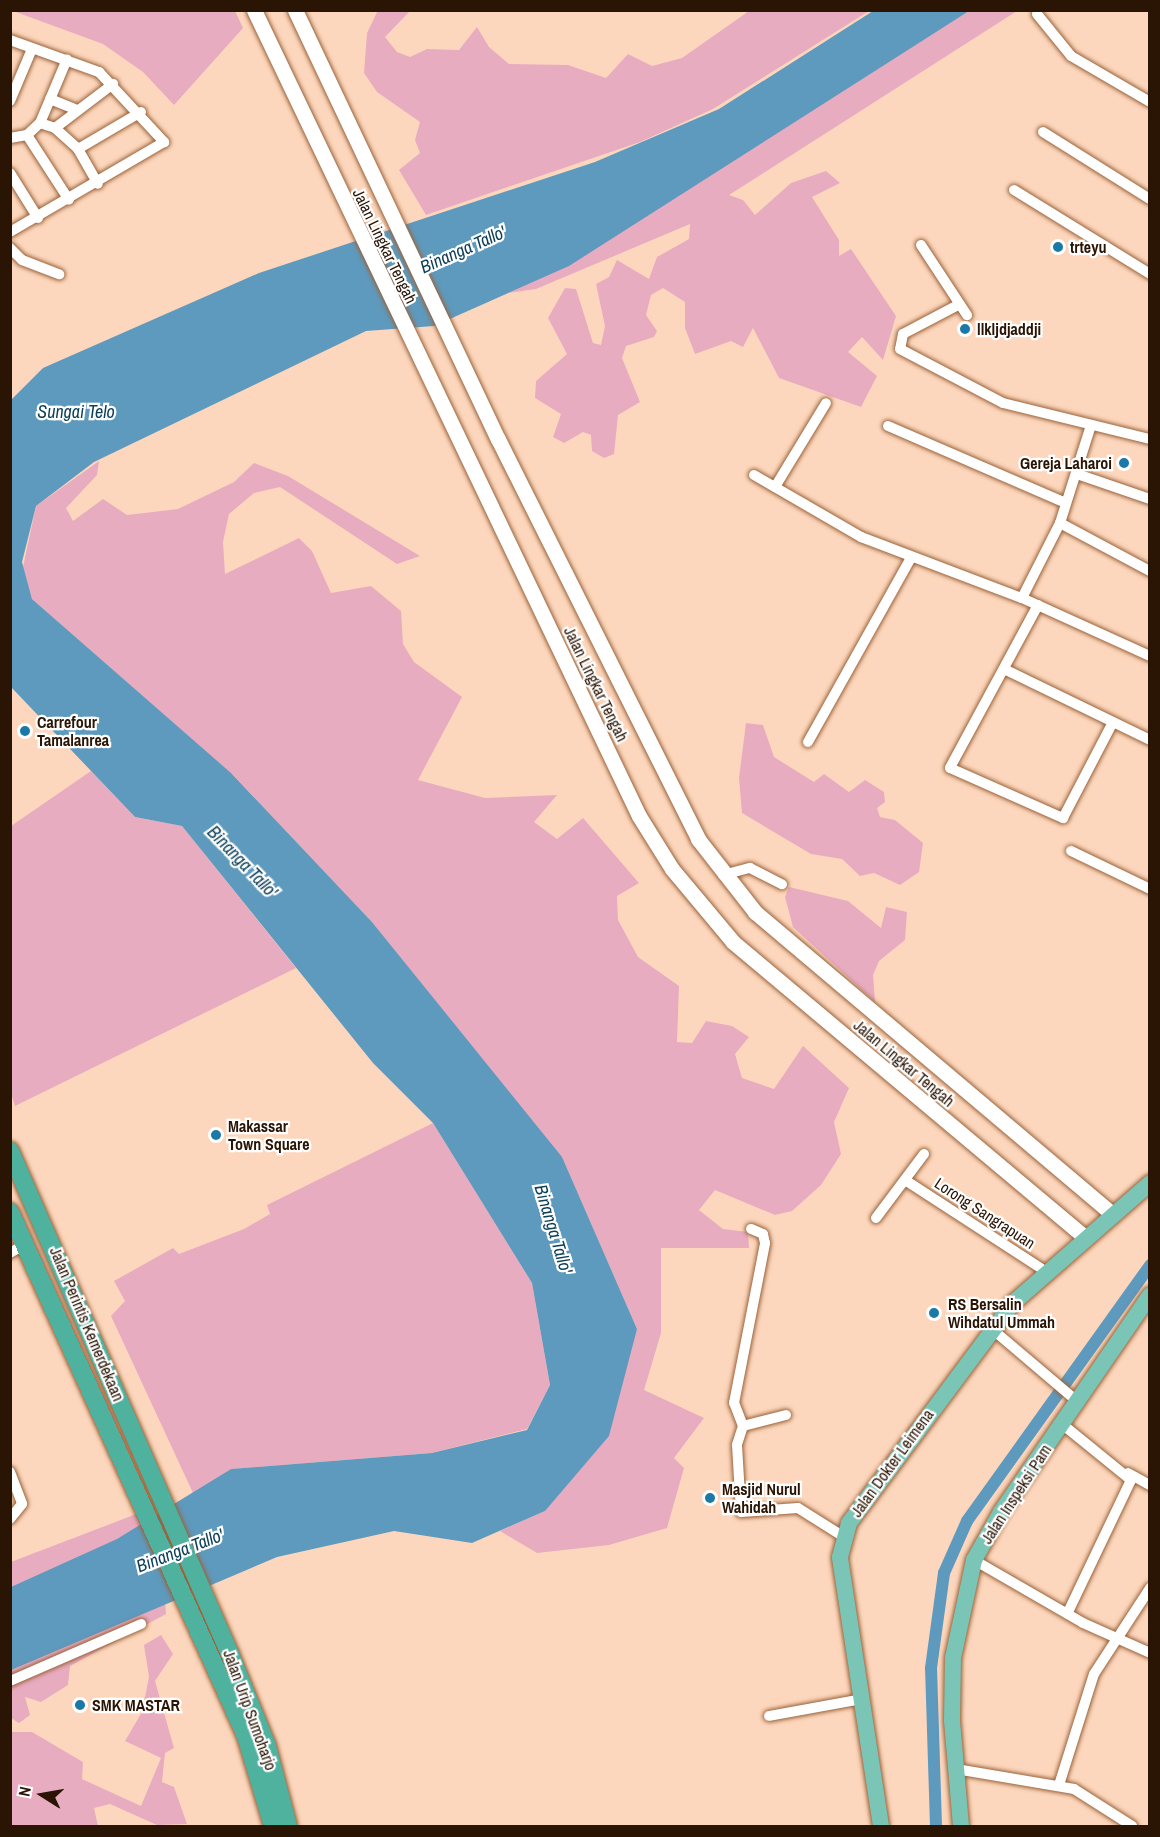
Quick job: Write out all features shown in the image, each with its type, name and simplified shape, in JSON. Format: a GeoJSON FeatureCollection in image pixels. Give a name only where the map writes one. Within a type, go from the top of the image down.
{"type":"FeatureCollection","features":[{"type":"Feature","properties":{"kind":"highway","name":"Jalan Perintis Kemerdekaan"},"geometry":{"type":"LineString","coordinates":[[10,1151],[206,1596]]}},
{"type":"Feature","properties":{"kind":"highway","name":"Jalan Perintis Kemerdekaan"},"geometry":{"type":"LineString","coordinates":[[10,1212],[18,1248],[145,1515],[188,1612]]}},
{"type":"Feature","properties":{"kind":"highway","name":"Jalan Urip Sumoharjo"},"geometry":{"type":"LineString","coordinates":[[206,1596],[267,1746],[288,1827]]}},
{"type":"Feature","properties":{"kind":"highway","name":"Jalan Urip Sumoharjo"},"geometry":{"type":"LineString","coordinates":[[188,1612],[246,1736],[273,1827]]}},
{"type":"Feature","properties":{"kind":"main road","name":"Jalan Lingkar Tengah"},"geometry":{"type":"LineString","coordinates":[[254,10],[337,190],[426,368],[639,816],[672,869],[733,942],[1085,1237]]}},
{"type":"Feature","properties":{"kind":"main road","name":"Jalan Lingkar Tengah"},"geometry":{"type":"LineString","coordinates":[[295,10],[375,175],[456,352],[671,792],[723,874],[755,912],[820,971],[1112,1214]]}},
{"type":"Feature","properties":{"kind":"main road","name":"Jalan Dokter Leimena"},"geometry":{"type":"LineString","coordinates":[[881,1827],[840,1557],[844,1537],[857,1508],[992,1329],[1085,1237],[1149,1184]]}},
{"type":"Feature","properties":{"kind":"main road","name":"Jalan Inspeksi Pam"},"geometry":{"type":"LineString","coordinates":[[961,1827],[956,1769],[953,1658],[974,1560],[1149,1295]]}},
{"type":"Feature","properties":{"kind":"street"},"geometry":{"type":"LineString","coordinates":[[1037,14],[1071,56],[1149,102]]}},
{"type":"Feature","properties":{"kind":"street"},"geometry":{"type":"LineString","coordinates":[[10,40],[67,59],[113,84],[141,111],[162,136],[163,145],[10,232]]}},
{"type":"Feature","properties":{"kind":"street"},"geometry":{"type":"LineString","coordinates":[[10,101],[32,49]]}},
{"type":"Feature","properties":{"kind":"street"},"geometry":{"type":"LineString","coordinates":[[10,138],[27,135],[40,123],[67,59]]}},
{"type":"Feature","properties":{"kind":"street"},"geometry":{"type":"LineString","coordinates":[[56,128],[113,84]]}},
{"type":"Feature","properties":{"kind":"street"},"geometry":{"type":"LineString","coordinates":[[50,99],[77,110]]}},
{"type":"Feature","properties":{"kind":"street"},"geometry":{"type":"LineString","coordinates":[[78,149],[141,111]]}},
{"type":"Feature","properties":{"kind":"street"},"geometry":{"type":"LineString","coordinates":[[40,123],[56,128],[78,149],[98,184]]}},
{"type":"Feature","properties":{"kind":"street"},"geometry":{"type":"LineString","coordinates":[[1043,132],[1149,199]]}},
{"type":"Feature","properties":{"kind":"street"},"geometry":{"type":"LineString","coordinates":[[27,135],[69,200]]}},
{"type":"Feature","properties":{"kind":"street"},"geometry":{"type":"LineString","coordinates":[[10,173],[38,218]]}},
{"type":"Feature","properties":{"kind":"street"},"geometry":{"type":"LineString","coordinates":[[1014,190],[1149,274]]}},
{"type":"Feature","properties":{"kind":"street"},"geometry":{"type":"LineString","coordinates":[[921,244],[958,305],[967,315]]}},
{"type":"Feature","properties":{"kind":"street"},"geometry":{"type":"LineString","coordinates":[[10,248],[22,260],[59,274]]}},
{"type":"Feature","properties":{"kind":"street"},"geometry":{"type":"LineString","coordinates":[[958,305],[903,334],[900,349],[1003,403],[1149,439]]}},
{"type":"Feature","properties":{"kind":"street"},"geometry":{"type":"LineString","coordinates":[[775,488],[826,403]]}},
{"type":"Feature","properties":{"kind":"street"},"geometry":{"type":"LineString","coordinates":[[1022,598],[1060,524],[1091,425]]}},
{"type":"Feature","properties":{"kind":"street"},"geometry":{"type":"LineString","coordinates":[[888,426],[1066,503]]}},
{"type":"Feature","properties":{"kind":"street"},"geometry":{"type":"LineString","coordinates":[[1077,474],[1149,499]]}},
{"type":"Feature","properties":{"kind":"street"},"geometry":{"type":"LineString","coordinates":[[754,476],[861,537],[911,558],[1022,598],[1149,656]]}},
{"type":"Feature","properties":{"kind":"street"},"geometry":{"type":"LineString","coordinates":[[1060,524],[1149,571]]}},
{"type":"Feature","properties":{"kind":"street"},"geometry":{"type":"LineString","coordinates":[[808,742],[911,558]]}},
{"type":"Feature","properties":{"kind":"street"},"geometry":{"type":"LineString","coordinates":[[1038,605],[1004,669],[954,752],[953,771],[1063,818],[1113,722]]}},
{"type":"Feature","properties":{"kind":"street"},"geometry":{"type":"LineString","coordinates":[[1004,669],[1149,740]]}},
{"type":"Feature","properties":{"kind":"street"},"geometry":{"type":"LineString","coordinates":[[1071,851],[1149,889]]}},
{"type":"Feature","properties":{"kind":"street"},"geometry":{"type":"LineString","coordinates":[[723,874],[750,868],[782,884]]}},
{"type":"Feature","properties":{"kind":"street"},"geometry":{"type":"LineString","coordinates":[[876,1218],[924,1154]]}},
{"type":"Feature","properties":{"kind":"street","name":"Lorong Sangrapuan"},"geometry":{"type":"LineString","coordinates":[[905,1180],[1048,1273]]}},
{"type":"Feature","properties":{"kind":"street"},"geometry":{"type":"LineString","coordinates":[[751,1229],[763,1234],[765,1243],[734,1403],[743,1426],[737,1445],[741,1512],[798,1508],[844,1537]]}},
{"type":"Feature","properties":{"kind":"street"},"geometry":{"type":"LineString","coordinates":[[992,1329],[1078,1402]]}},
{"type":"Feature","properties":{"kind":"street"},"geometry":{"type":"LineString","coordinates":[[743,1426],[786,1415]]}},
{"type":"Feature","properties":{"kind":"street"},"geometry":{"type":"LineString","coordinates":[[1062,1424],[1128,1473],[1149,1485]]}},
{"type":"Feature","properties":{"kind":"street"},"geometry":{"type":"LineString","coordinates":[[10,1472],[22,1504],[10,1519]]}},
{"type":"Feature","properties":{"kind":"street"},"geometry":{"type":"LineString","coordinates":[[1067,1614],[1129,1489],[1128,1473]]}},
{"type":"Feature","properties":{"kind":"street"},"geometry":{"type":"LineString","coordinates":[[974,1560],[1067,1614],[1149,1653]]}},
{"type":"Feature","properties":{"kind":"street"},"geometry":{"type":"LineString","coordinates":[[1059,1785],[1090,1683],[1149,1588]]}},
{"type":"Feature","properties":{"kind":"street"},"geometry":{"type":"LineString","coordinates":[[10,1681],[141,1624]]}},
{"type":"Feature","properties":{"kind":"street"},"geometry":{"type":"LineString","coordinates":[[770,1716],[863,1698]]}},
{"type":"Feature","properties":{"kind":"street"},"geometry":{"type":"LineString","coordinates":[[956,1769],[1059,1785],[1092,1797],[1132,1827]]}},
{"type":"Feature","properties":{"kind":"shaded area"},"geometry":{"type":"Polygon","coordinates":[[[378,10],[410,11],[385,37],[397,52],[410,57],[427,49],[459,50],[477,27],[489,47],[509,64],[568,65],[606,78],[628,54],[652,66],[682,58],[749,11],[869,11],[713,109],[640,142],[426,215],[399,170],[420,153],[415,140],[420,122],[377,92],[364,73],[367,33],[378,10]]]}},
{"type":"Feature","properties":{"kind":"shaded area"},"geometry":{"type":"Polygon","coordinates":[[[13,11],[235,11],[243,28],[174,105],[143,72],[103,44],[13,11]]]}},
{"type":"Feature","properties":{"kind":"shaded area"},"geometry":{"type":"Polygon","coordinates":[[[969,11],[1017,11],[729,195],[743,200],[755,215],[791,183],[826,171],[840,183],[812,197],[839,240],[839,256],[851,249],[896,316],[883,360],[862,337],[848,352],[877,376],[861,407],[779,378],[753,328],[743,347],[731,341],[695,354],[685,328],[685,302],[663,288],[651,295],[646,315],[657,331],[654,337],[626,346],[622,358],[640,402],[618,415],[614,454],[604,458],[592,451],[591,435],[583,432],[564,443],[553,437],[561,414],[535,398],[536,381],[567,354],[548,318],[565,288],[576,289],[593,343],[601,345],[605,326],[596,284],[609,277],[617,260],[649,279],[657,257],[689,239],[690,224],[536,289],[508,293],[969,11]]]}},
{"type":"Feature","properties":{"kind":"shaded area"},"geometry":{"type":"Polygon","coordinates":[[[99,461],[97,475],[66,508],[73,521],[103,499],[127,515],[178,509],[234,482],[254,463],[288,476],[420,556],[397,564],[280,487],[254,493],[229,514],[223,542],[225,574],[299,538],[312,551],[331,593],[371,586],[401,611],[403,644],[414,662],[462,697],[418,780],[485,798],[557,795],[534,822],[557,839],[583,818],[639,883],[617,896],[618,920],[638,957],[679,986],[677,1042],[692,1043],[706,1021],[732,1026],[749,1037],[735,1054],[742,1078],[774,1089],[803,1046],[849,1088],[834,1122],[841,1154],[821,1185],[792,1211],[775,1215],[715,1190],[699,1210],[723,1229],[748,1232],[749,1248],[661,1248],[661,1333],[644,1390],[704,1418],[674,1458],[684,1468],[667,1528],[609,1545],[537,1553],[500,1531],[545,1511],[637,1329],[563,1160],[372,922],[234,776],[32,599],[23,567],[36,506],[99,461]]]}},
{"type":"Feature","properties":{"kind":"shaded area"},"geometry":{"type":"Polygon","coordinates":[[[746,723],[763,725],[774,757],[814,782],[824,774],[849,792],[865,780],[884,792],[885,802],[877,808],[880,817],[895,820],[923,843],[919,872],[900,885],[874,873],[860,876],[842,859],[811,854],[742,813],[739,778],[746,723]]]}},
{"type":"Feature","properties":{"kind":"shaded area"},"geometry":{"type":"Polygon","coordinates":[[[91,771],[135,817],[182,826],[296,968],[15,1106],[11,1093],[11,826],[91,771]]]}},
{"type":"Feature","properties":{"kind":"shaded area"},"geometry":{"type":"Polygon","coordinates":[[[789,887],[848,901],[881,928],[886,907],[907,912],[905,940],[879,961],[873,975],[875,1002],[793,927],[785,897],[789,887]]]}},
{"type":"Feature","properties":{"kind":"shaded area"},"geometry":{"type":"Polygon","coordinates":[[[433,1123],[532,1283],[550,1385],[527,1429],[432,1453],[231,1469],[193,1493],[111,1316],[125,1301],[114,1281],[173,1248],[179,1254],[244,1229],[270,1214],[267,1205],[433,1123]]]}},
{"type":"Feature","properties":{"kind":"shaded area"},"geometry":{"type":"Polygon","coordinates":[[[139,1513],[145,1534],[11,1597],[11,1562],[139,1513]]]}},
{"type":"Feature","properties":{"kind":"shaded area"},"geometry":{"type":"Polygon","coordinates":[[[164,1587],[166,1614],[70,1666],[68,1685],[41,1702],[25,1697],[30,1715],[19,1723],[11,1718],[11,1657],[164,1587]]]}},
{"type":"Feature","properties":{"kind":"shaded area"},"geometry":{"type":"Polygon","coordinates":[[[161,1635],[173,1654],[155,1681],[174,1748],[165,1753],[162,1782],[174,1787],[187,1824],[157,1825],[110,1804],[94,1808],[98,1826],[11,1826],[11,1732],[32,1732],[83,1762],[82,1779],[141,1806],[161,1758],[125,1741],[142,1712],[149,1677],[144,1645],[161,1635]]]}},
{"type":"Feature","properties":{"kind":"water","name":"Sungai Telo"},"geometry":{"type":"Polygon","coordinates":[[[873,11],[969,11],[569,266],[434,326],[366,331],[94,462],[36,506],[22,562],[32,599],[231,773],[372,922],[562,1157],[637,1329],[609,1436],[545,1511],[472,1543],[394,1531],[277,1557],[11,1670],[11,1587],[117,1539],[231,1469],[432,1453],[527,1430],[550,1385],[532,1283],[433,1123],[373,1063],[182,826],[135,817],[11,687],[11,400],[43,368],[259,273],[595,162],[719,109],[873,11]]]}},
{"type":"Feature","properties":{"kind":"waterway"},"geometry":{"type":"LineString","coordinates":[[936,1826],[931,1668],[944,1573],[967,1521],[1150,1265]]}},
{"type":"Feature","properties":{"kind":"place","name":"trteyu"},"geometry":{"type":"Point","coordinates":[1058,247]}},
{"type":"Feature","properties":{"kind":"place","name":"llkljdjaddji"},"geometry":{"type":"Point","coordinates":[965,329]}},
{"type":"Feature","properties":{"kind":"place","name":"Gereja Laharoi"},"geometry":{"type":"Point","coordinates":[1124,463]}},
{"type":"Feature","properties":{"kind":"place","name":"Carrefour Tamalanrea"},"geometry":{"type":"Point","coordinates":[25,731]}},
{"type":"Feature","properties":{"kind":"place","name":"Makassar Town Square"},"geometry":{"type":"Point","coordinates":[216,1135]}},
{"type":"Feature","properties":{"kind":"place","name":"RS Bersalin Wihdatul Ummah"},"geometry":{"type":"Point","coordinates":[934,1313]}},
{"type":"Feature","properties":{"kind":"place","name":"Masjid Nurul Wahidah"},"geometry":{"type":"Point","coordinates":[710,1498]}},
{"type":"Feature","properties":{"kind":"place","name":"SMK MASTAR"},"geometry":{"type":"Point","coordinates":[80,1705]}},
{"type":"Feature","properties":{"kind":"water label","name":"Binanga Tallo'"},"geometry":{"type":"Point","coordinates":[463,250]}},
{"type":"Feature","properties":{"kind":"water label","name":"Binanga Tallo'"},"geometry":{"type":"Point","coordinates":[242,862]}},
{"type":"Feature","properties":{"kind":"water label","name":"Binanga Tallo'"},"geometry":{"type":"Point","coordinates":[553,1229]}},
{"type":"Feature","properties":{"kind":"water label","name":"Binanga Tallo'"},"geometry":{"type":"Point","coordinates":[180,1551]}}]}
